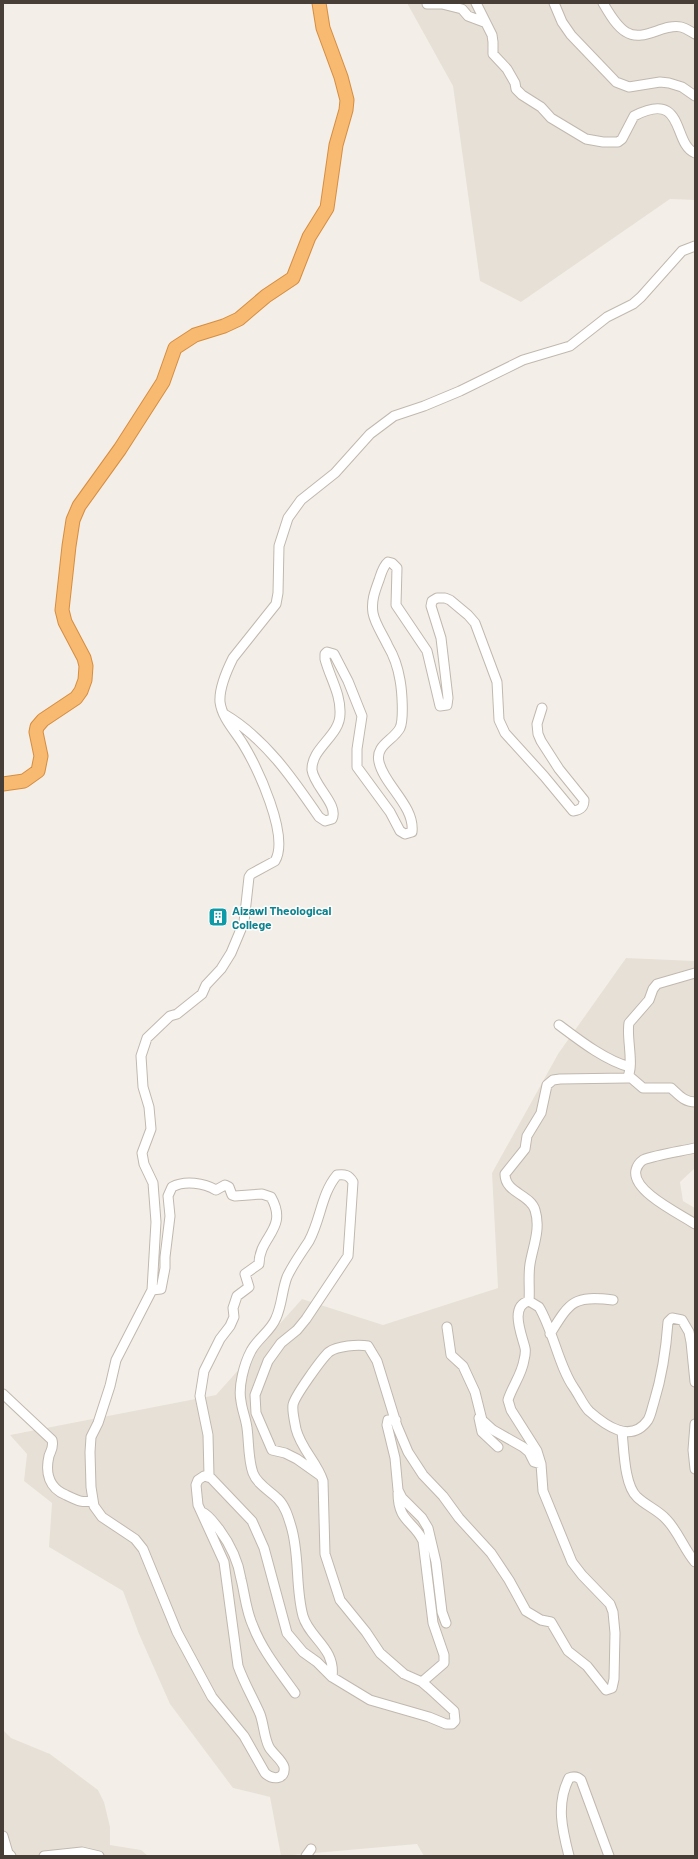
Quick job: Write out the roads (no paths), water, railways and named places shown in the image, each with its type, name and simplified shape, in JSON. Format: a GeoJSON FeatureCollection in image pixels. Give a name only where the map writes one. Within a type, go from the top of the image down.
{"type":"FeatureCollection","features":[{"type":"Feature","properties":{"kind":"highway"},"geometry":{"type":"LineString","coordinates":[[3,784],[24,781],[38,771],[41,756],[36,732],[38,728],[43,720],[76,698],[81,691],[85,680],[84,658],[65,622],[62,610],[73,520],[79,506],[120,449],[163,382],[175,348],[195,335],[224,326],[239,319],[266,296],[292,278],[309,237],[327,208],[336,144],[346,110],[347,100],[341,77],[325,35],[319,3]]}},
{"type":"Feature","properties":{"kind":"street"},"geometry":{"type":"LineString","coordinates":[[476,3],[492,39],[493,54],[511,75],[516,89],[541,108],[551,118],[586,139],[603,142],[618,142],[622,139],[634,116],[647,111],[662,110],[673,116],[677,121],[686,146],[695,153]]}},
{"type":"Feature","properties":{"kind":"street"},"geometry":{"type":"LineString","coordinates":[[554,3],[566,30],[616,82],[629,87],[660,82],[669,83],[682,87],[695,96]]}},
{"type":"Feature","properties":{"kind":"street"},"geometry":{"type":"LineString","coordinates":[[603,3],[622,29],[632,35],[645,34],[675,27],[681,27],[695,34]]}},
{"type":"Feature","properties":{"kind":"street"},"geometry":{"type":"LineString","coordinates":[[427,4],[442,4],[462,9],[468,16],[484,22]]}},
{"type":"Feature","properties":{"kind":"street"},"geometry":{"type":"LineString","coordinates":[[209,1476],[201,1478],[196,1485],[198,1505],[224,1562],[238,1666],[260,1716],[269,1747],[284,1766],[284,1772],[280,1777],[274,1779],[265,1773],[244,1736],[212,1697],[177,1632],[143,1549],[135,1539],[102,1517],[94,1506],[90,1452],[91,1437],[98,1423],[110,1386],[116,1360],[152,1290],[156,1222],[153,1183],[144,1164],[142,1153],[151,1129],[149,1107],[142,1087],[140,1063],[144,1046],[147,1038],[157,1027],[170,1016],[177,1014],[184,1009],[202,994],[206,985],[221,969],[231,953],[244,922],[249,878],[251,874],[275,861],[280,849],[278,827],[256,769],[224,714],[220,702],[220,695],[229,665],[237,652],[276,604],[278,593],[278,546],[288,518],[301,500],[335,473],[362,442],[384,422],[394,416],[424,406],[460,391],[523,360],[570,346],[607,317],[633,304],[645,293],[682,250],[695,246]]}},
{"type":"Feature","properties":{"kind":"street"},"geometry":{"type":"LineString","coordinates":[[224,714],[241,724],[278,761],[293,778],[319,818],[325,821],[332,819],[333,810],[316,781],[312,770],[315,756],[336,728],[340,719],[339,698],[325,659],[325,654],[327,652],[334,654],[348,682],[362,716],[357,748],[357,767],[390,812],[400,831],[405,834],[412,832],[410,819],[396,790],[385,778],[378,761],[380,748],[397,733],[402,716],[400,681],[397,668],[372,610],[373,595],[383,570],[388,562],[392,563],[398,568],[396,605],[427,651],[440,706],[447,705],[448,698],[441,638],[431,606],[432,601],[437,598],[445,598],[462,609],[475,623],[497,682],[499,720],[505,733],[573,811],[581,809],[583,807],[584,800],[559,769],[538,734],[537,724],[542,708]]}},
{"type":"Feature","properties":{"kind":"street"},"geometry":{"type":"LineString","coordinates":[[530,1301],[529,1276],[537,1231],[535,1210],[532,1204],[510,1188],[505,1179],[505,1172],[524,1151],[527,1136],[541,1113],[546,1088],[550,1082],[560,1079],[624,1080],[629,1076],[630,1066],[629,1023],[649,1000],[654,986],[661,982],[695,974]]}},
{"type":"Feature","properties":{"kind":"street"},"geometry":{"type":"LineString","coordinates":[[559,1025],[610,1059],[622,1065],[630,1066]]}},
{"type":"Feature","properties":{"kind":"street"},"geometry":{"type":"LineString","coordinates":[[629,1076],[643,1088],[671,1088],[682,1099],[689,1102],[695,1102]]}},
{"type":"Feature","properties":{"kind":"street"},"geometry":{"type":"LineString","coordinates":[[695,1148],[644,1160],[637,1167],[636,1180],[646,1192],[695,1224]]}},
{"type":"Feature","properties":{"kind":"street"},"geometry":{"type":"LineString","coordinates":[[321,1476],[297,1459],[285,1453],[272,1450],[256,1412],[254,1395],[268,1360],[281,1343],[297,1330],[306,1319],[348,1256],[353,1182],[349,1176],[343,1174],[337,1175],[330,1183],[324,1196],[315,1230],[288,1277],[276,1320],[254,1345],[250,1353],[241,1388],[240,1400],[247,1426],[254,1475],[259,1482],[278,1500],[287,1514],[294,1537],[303,1615],[308,1627],[319,1640],[329,1656],[333,1668],[332,1677]]}},
{"type":"Feature","properties":{"kind":"street"},"geometry":{"type":"LineString","coordinates":[[152,1290],[161,1289],[165,1268],[164,1257],[170,1216],[168,1196],[172,1187],[181,1184],[193,1183],[210,1186],[216,1190],[225,1185],[229,1187],[235,1196],[262,1194],[271,1197],[275,1205],[276,1225],[260,1251],[258,1264],[245,1274],[249,1287],[237,1296],[233,1308],[234,1317],[230,1326],[216,1345],[204,1371],[200,1396],[208,1435],[209,1476],[252,1521],[264,1548],[287,1633],[303,1652],[317,1662],[332,1677],[370,1700],[429,1717],[446,1724],[454,1723],[454,1712],[422,1682],[404,1674],[380,1653],[366,1632],[340,1600],[325,1554],[323,1481],[319,1470],[300,1443],[296,1429],[293,1404],[310,1377],[330,1351],[352,1345],[368,1346],[377,1361],[408,1452],[423,1475],[491,1553],[509,1580],[526,1611],[541,1620],[551,1622],[568,1652],[587,1666],[604,1689],[610,1690],[614,1679],[613,1612],[610,1604],[582,1575],[572,1562],[543,1491],[541,1464],[530,1437],[511,1410],[508,1400],[523,1365],[526,1349],[518,1318],[522,1305],[530,1301]]}},
{"type":"Feature","properties":{"kind":"street"},"geometry":{"type":"LineString","coordinates":[[550,1334],[567,1308],[576,1301],[594,1297],[613,1300]]}},
{"type":"Feature","properties":{"kind":"street"},"geometry":{"type":"LineString","coordinates":[[530,1301],[539,1307],[571,1384],[588,1410],[609,1426],[622,1432],[638,1430],[649,1419],[662,1376],[667,1343],[668,1322],[672,1318],[682,1320],[688,1332],[695,1382]]}},
{"type":"Feature","properties":{"kind":"street"},"geometry":{"type":"LineString","coordinates":[[446,1328],[451,1355],[463,1366],[475,1392],[482,1420],[489,1428],[517,1442],[530,1452],[534,1462],[541,1464]]}},
{"type":"Feature","properties":{"kind":"street"},"geometry":{"type":"LineString","coordinates":[[3,1394],[52,1440],[53,1445],[48,1468],[52,1486],[59,1492],[82,1503],[93,1501]]}},
{"type":"Feature","properties":{"kind":"street"},"geometry":{"type":"LineString","coordinates":[[480,1412],[482,1432],[498,1447]]}},
{"type":"Feature","properties":{"kind":"street"},"geometry":{"type":"LineString","coordinates":[[396,1420],[388,1420],[386,1425],[395,1458],[399,1502],[402,1514],[421,1535],[423,1541],[433,1623],[444,1655],[444,1663],[422,1682]]}},
{"type":"Feature","properties":{"kind":"street"},"geometry":{"type":"LineString","coordinates":[[695,1424],[692,1450],[695,1469]]}},
{"type":"Feature","properties":{"kind":"street"},"geometry":{"type":"LineString","coordinates":[[622,1432],[624,1454],[629,1483],[632,1491],[636,1497],[667,1519],[695,1562]]}},
{"type":"Feature","properties":{"kind":"street"},"geometry":{"type":"LineString","coordinates":[[398,1490],[402,1498],[422,1518],[428,1528],[436,1562],[442,1612],[446,1623]]}},
{"type":"Feature","properties":{"kind":"street"},"geometry":{"type":"LineString","coordinates":[[200,1512],[208,1516],[230,1545],[241,1578],[252,1626],[261,1643],[295,1693]]}},
{"type":"Feature","properties":{"kind":"street"},"geometry":{"type":"LineString","coordinates":[[569,1856],[561,1819],[561,1802],[564,1788],[569,1778],[574,1776],[581,1780],[609,1856]]}},
{"type":"Feature","properties":{"kind":"street"},"geometry":{"type":"LineString","coordinates":[[3,1836],[8,1853],[11,1856]]}},
{"type":"Feature","properties":{"kind":"street"},"geometry":{"type":"LineString","coordinates":[[44,1856],[82,1852],[99,1856]]}},
{"type":"Feature","properties":{"kind":"place","name":"Aizawl Theological College"},"geometry":{"type":"Point","coordinates":[218,917]}}]}
